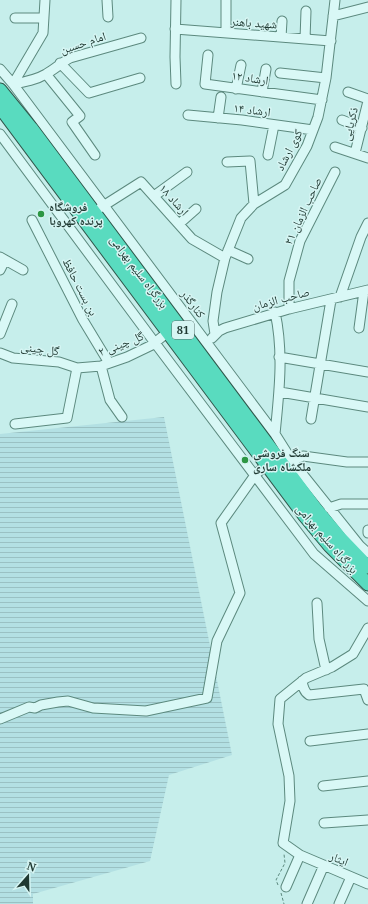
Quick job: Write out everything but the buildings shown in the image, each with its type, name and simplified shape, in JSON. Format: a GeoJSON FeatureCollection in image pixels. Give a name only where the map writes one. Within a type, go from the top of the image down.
{"type":"FeatureCollection","features":[{"type":"Feature","properties":{"kind":"highway","name":"بزرگراه سلیم بهرامی"},"geometry":{"type":"LineString","coordinates":[[0,90],[37,125],[99,209],[163,304],[315,508],[368,568]]}},
{"type":"Feature","properties":{"kind":"highway","name":"بزرگراه سلیم بهرامی"},"geometry":{"type":"LineString","coordinates":[[0,107],[305,516],[330,546],[368,584]]}},
{"type":"Feature","properties":{"kind":"street"},"geometry":{"type":"LineString","coordinates":[[13,84],[43,33],[45,0]]}},
{"type":"Feature","properties":{"kind":"street"},"geometry":{"type":"LineString","coordinates":[[107,0],[108,18]]}},
{"type":"Feature","properties":{"kind":"street"},"geometry":{"type":"LineString","coordinates":[[176,0],[176,84]]}},
{"type":"Feature","properties":{"kind":"street"},"geometry":{"type":"LineString","coordinates":[[226,0],[226,33]]}},
{"type":"Feature","properties":{"kind":"street","name":"کوی ارشاد"},"geometry":{"type":"LineString","coordinates":[[215,334],[213,321],[214,308],[226,254],[241,218],[254,204],[284,185],[307,146],[313,130],[322,100],[326,78],[335,0]]}},
{"type":"Feature","properties":{"kind":"street"},"geometry":{"type":"LineString","coordinates":[[334,16],[368,7]]}},
{"type":"Feature","properties":{"kind":"street"},"geometry":{"type":"LineString","coordinates":[[305,39],[306,11]]}},
{"type":"Feature","properties":{"kind":"street"},"geometry":{"type":"LineString","coordinates":[[15,18],[44,18]]}},
{"type":"Feature","properties":{"kind":"street"},"geometry":{"type":"LineString","coordinates":[[282,21],[282,37]]}},
{"type":"Feature","properties":{"kind":"street","name":"شهید باهنر"},"geometry":{"type":"LineString","coordinates":[[175,29],[331,41]]}},
{"type":"Feature","properties":{"kind":"street","name":"امام حسین"},"geometry":{"type":"LineString","coordinates":[[13,84],[28,82],[46,74],[60,63],[70,58],[141,38]]}},
{"type":"Feature","properties":{"kind":"street","name":"ارشاد ۱۲"},"geometry":{"type":"LineString","coordinates":[[208,54],[205,84],[322,100]]}},
{"type":"Feature","properties":{"kind":"street"},"geometry":{"type":"LineString","coordinates":[[60,63],[89,93],[140,78]]}},
{"type":"Feature","properties":{"kind":"street"},"geometry":{"type":"LineString","coordinates":[[236,89],[241,65]]}},
{"type":"Feature","properties":{"kind":"street"},"geometry":{"type":"LineString","coordinates":[[0,68],[13,84],[37,125]]}},
{"type":"Feature","properties":{"kind":"street"},"geometry":{"type":"LineString","coordinates":[[262,92],[266,69]]}},
{"type":"Feature","properties":{"kind":"street"},"geometry":{"type":"LineString","coordinates":[[280,73],[326,78]]}},
{"type":"Feature","properties":{"kind":"street"},"geometry":{"type":"LineString","coordinates":[[46,74],[80,116],[72,122],[95,155]]}},
{"type":"Feature","properties":{"kind":"street"},"geometry":{"type":"LineString","coordinates":[[348,92],[368,100]]}},
{"type":"Feature","properties":{"kind":"street"},"geometry":{"type":"LineString","coordinates":[[218,118],[221,97]]}},
{"type":"Feature","properties":{"kind":"street","name":"ذکریایی"},"geometry":{"type":"LineString","coordinates":[[355,153],[368,100]]}},
{"type":"Feature","properties":{"kind":"street","name":"ارشاد ۱۴"},"geometry":{"type":"LineString","coordinates":[[188,115],[313,130]]}},
{"type":"Feature","properties":{"kind":"street"},"geometry":{"type":"LineString","coordinates":[[342,120],[362,128]]}},
{"type":"Feature","properties":{"kind":"street"},"geometry":{"type":"LineString","coordinates":[[268,155],[274,125]]}},
{"type":"Feature","properties":{"kind":"street"},"geometry":{"type":"LineString","coordinates":[[0,134],[314,554],[368,601]]}},
{"type":"Feature","properties":{"kind":"street"},"geometry":{"type":"LineString","coordinates":[[335,147],[368,158]]}},
{"type":"Feature","properties":{"kind":"street"},"geometry":{"type":"LineString","coordinates":[[227,162],[250,161],[254,204]]}},
{"type":"Feature","properties":{"kind":"street"},"geometry":{"type":"LineString","coordinates":[[154,196],[187,172]]}},
{"type":"Feature","properties":{"kind":"street","name":"صاحب الزمان ۲۱"},"geometry":{"type":"LineString","coordinates":[[288,309],[289,281],[300,241],[335,172]]}},
{"type":"Feature","properties":{"kind":"street","name":"ارشاد ۱۸"},"geometry":{"type":"LineString","coordinates":[[99,209],[141,182],[192,239],[226,254],[248,259]]}},
{"type":"Feature","properties":{"kind":"street","name":"کنارگذر"},"geometry":{"type":"LineString","coordinates":[[99,209],[182,310],[275,434],[292,461],[360,546],[368,553]]}},
{"type":"Feature","properties":{"kind":"street"},"geometry":{"type":"LineString","coordinates":[[179,224],[196,209]]}},
{"type":"Feature","properties":{"kind":"street","name":"بن بست حافظ"},"geometry":{"type":"LineString","coordinates":[[32,220],[105,364],[110,400],[122,417]]}},
{"type":"Feature","properties":{"kind":"street"},"geometry":{"type":"LineString","coordinates":[[311,419],[320,364],[335,298],[368,223]]}},
{"type":"Feature","properties":{"kind":"street"},"geometry":{"type":"LineString","coordinates":[[0,270],[3,259],[23,270]]}},
{"type":"Feature","properties":{"kind":"street"},"geometry":{"type":"LineString","coordinates":[[360,328],[366,291]]}},
{"type":"Feature","properties":{"kind":"street","name":"صاحب الزمان"},"geometry":{"type":"LineString","coordinates":[[207,343],[215,334],[225,328],[275,312],[366,291]]}},
{"type":"Feature","properties":{"kind":"street"},"geometry":{"type":"LineString","coordinates":[[0,334],[12,304]]}},
{"type":"Feature","properties":{"kind":"street"},"geometry":{"type":"LineString","coordinates":[[163,304],[182,310]]}},
{"type":"Feature","properties":{"kind":"street"},"geometry":{"type":"LineString","coordinates":[[275,312],[279,330],[280,392],[275,434]]}},
{"type":"Feature","properties":{"kind":"street","name":"گل چینی ۲"},"geometry":{"type":"LineString","coordinates":[[77,368],[105,364],[127,357],[155,343],[168,332]]}},
{"type":"Feature","properties":{"kind":"street"},"geometry":{"type":"LineString","coordinates":[[207,343],[215,373]]}},
{"type":"Feature","properties":{"kind":"street","name":"گل چینی"},"geometry":{"type":"LineString","coordinates":[[0,353],[13,358],[59,362],[77,368]]}},
{"type":"Feature","properties":{"kind":"street"},"geometry":{"type":"LineString","coordinates":[[279,357],[368,372]]}},
{"type":"Feature","properties":{"kind":"street"},"geometry":{"type":"LineString","coordinates":[[15,424],[67,418],[77,368]]}},
{"type":"Feature","properties":{"kind":"street"},"geometry":{"type":"LineString","coordinates":[[280,392],[368,407]]}},
{"type":"Feature","properties":{"kind":"street"},"geometry":{"type":"LineString","coordinates":[[292,461],[303,456],[347,462],[368,462]]}},
{"type":"Feature","properties":{"kind":"street"},"geometry":{"type":"LineString","coordinates":[[0,719],[29,707],[35,708],[41,705],[58,702],[68,701],[93,708],[146,711],[207,698],[217,641],[240,593],[221,523],[255,475],[267,464]]}},
{"type":"Feature","properties":{"kind":"street"},"geometry":{"type":"LineString","coordinates":[[330,508],[341,504],[368,504]]}},
{"type":"Feature","properties":{"kind":"street"},"geometry":{"type":"LineString","coordinates":[[317,603],[319,639],[326,670]]}},
{"type":"Feature","properties":{"kind":"street"},"geometry":{"type":"LineString","coordinates":[[283,843],[290,801],[289,776],[278,724],[280,699],[306,678],[326,670],[353,654],[368,628]]}},
{"type":"Feature","properties":{"kind":"street"},"geometry":{"type":"LineString","coordinates":[[302,681],[306,694],[310,695],[364,688],[368,700]]}},
{"type":"Feature","properties":{"kind":"street"},"geometry":{"type":"LineString","coordinates":[[310,741],[368,734]]}},
{"type":"Feature","properties":{"kind":"street"},"geometry":{"type":"LineString","coordinates":[[323,786],[368,781]]}},
{"type":"Feature","properties":{"kind":"street"},"geometry":{"type":"LineString","coordinates":[[324,823],[368,820]]}},
{"type":"Feature","properties":{"kind":"street","name":"ایثار"},"geometry":{"type":"LineString","coordinates":[[283,843],[300,855],[368,884]]}},
{"type":"Feature","properties":{"kind":"street"},"geometry":{"type":"LineString","coordinates":[[282,888],[300,855]]}},
{"type":"Feature","properties":{"kind":"street"},"geometry":{"type":"LineString","coordinates":[[307,904],[324,865]]}},
{"type":"Feature","properties":{"kind":"street"},"geometry":{"type":"LineString","coordinates":[[339,904],[351,877]]}},
{"type":"Feature","properties":{"kind":"path"},"geometry":{"type":"LineString","coordinates":[[283,843],[285,863],[276,880],[282,888],[284,904]]}},
{"type":"Feature","properties":{"kind":"shaded area"},"geometry":{"type":"Polygon","coordinates":[[[164,417],[232,755],[169,775],[150,861],[33,894],[33,904],[0,904],[0,434],[164,417]]]}},
{"type":"Feature","properties":{"kind":"place","name":"فروشگاه پرنده کهروبا"},"geometry":{"type":"Point","coordinates":[41,214]}},
{"type":"Feature","properties":{"kind":"place","name":"سنگ فروشی ملکشاه ساری"},"geometry":{"type":"Point","coordinates":[245,460]}}]}
